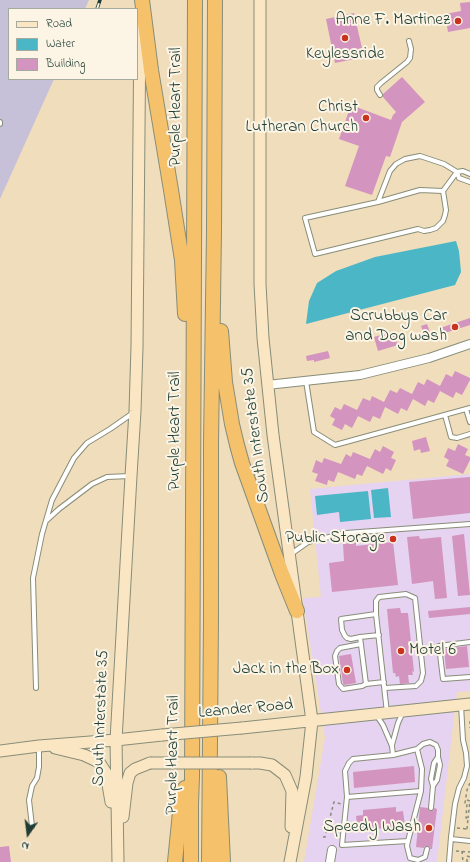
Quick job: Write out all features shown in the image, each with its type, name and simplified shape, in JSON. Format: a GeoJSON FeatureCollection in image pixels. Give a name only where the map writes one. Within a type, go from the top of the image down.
{"type":"FeatureCollection","features":[{"type":"Feature","properties":{"kind":"highway"},"geometry":{"type":"LineString","coordinates":[[141,0],[182,260],[185,306],[186,480],[193,562]]}},
{"type":"Feature","properties":{"kind":"highway","name":"Purple Heart Trail"},"geometry":{"type":"LineString","coordinates":[[191,862],[195,0]]}},
{"type":"Feature","properties":{"kind":"highway","name":"Purple Heart Trail"},"geometry":{"type":"LineString","coordinates":[[209,862],[215,0]]}},
{"type":"Feature","properties":{"kind":"highway"},"geometry":{"type":"LineString","coordinates":[[214,232],[221,252],[223,368],[232,424],[242,463],[279,567],[297,611]]}},
{"type":"Feature","properties":{"kind":"highway"},"geometry":{"type":"LineString","coordinates":[[211,619],[219,702],[218,746],[223,862]]}},
{"type":"Feature","properties":{"kind":"highway"},"geometry":{"type":"LineString","coordinates":[[175,862],[182,792],[192,778]]}},
{"type":"Feature","properties":{"kind":"main road","name":"South Interstate 35"},"geometry":{"type":"LineString","coordinates":[[118,859],[116,740],[138,347],[141,0]]}},
{"type":"Feature","properties":{"kind":"main road","name":"South Interstate 35"},"geometry":{"type":"LineString","coordinates":[[260,0],[260,284],[267,385],[312,721],[306,777],[290,861]]}},
{"type":"Feature","properties":{"kind":"main road","name":"Leander Road"},"geometry":{"type":"LineString","coordinates":[[0,751],[42,745],[116,740],[242,728],[466,704]]}},
{"type":"Feature","properties":{"kind":"main road"},"geometry":{"type":"LineString","coordinates":[[42,745],[84,755],[99,762],[106,773],[109,785],[118,859]]}},
{"type":"Feature","properties":{"kind":"main road"},"geometry":{"type":"LineString","coordinates":[[118,859],[127,783],[130,773],[135,769],[150,763],[260,763],[272,764],[285,775],[292,791],[290,861]]}},
{"type":"Feature","properties":{"kind":"street"},"geometry":{"type":"LineString","coordinates":[[267,385],[360,375],[429,358],[470,344]]}},
{"type":"Feature","properties":{"kind":"street"},"geometry":{"type":"LineString","coordinates":[[330,862],[332,850]]}},
{"type":"Feature","properties":{"kind":"lane"},"geometry":{"type":"LineString","coordinates":[[380,95],[377,87],[410,58],[411,49],[409,41]]}},
{"type":"Feature","properties":{"kind":"lane"},"geometry":{"type":"LineString","coordinates":[[378,202],[390,171],[396,164],[405,159],[420,156],[444,164],[457,172],[459,178],[470,182]]}},
{"type":"Feature","properties":{"kind":"lane"},"geometry":{"type":"LineString","coordinates":[[443,192],[420,190],[378,202],[305,218],[315,254],[418,229],[424,231],[436,228],[443,220],[446,210],[443,192],[457,172],[463,171],[470,174]]}},
{"type":"Feature","properties":{"kind":"lane"},"geometry":{"type":"LineString","coordinates":[[306,381],[314,432],[335,445],[468,408],[470,422]]}},
{"type":"Feature","properties":{"kind":"lane"},"geometry":{"type":"LineString","coordinates":[[36,688],[33,578],[42,534],[52,500],[74,458],[87,443],[135,411]]}},
{"type":"Feature","properties":{"kind":"lane"},"geometry":{"type":"LineString","coordinates":[[445,415],[451,437],[457,438],[470,434]]}},
{"type":"Feature","properties":{"kind":"lane"},"geometry":{"type":"LineString","coordinates":[[46,521],[59,509],[92,484],[107,477],[131,476]]}},
{"type":"Feature","properties":{"kind":"lane"},"geometry":{"type":"LineString","coordinates":[[290,556],[308,542],[346,533],[470,524]]}},
{"type":"Feature","properties":{"kind":"lane"},"geometry":{"type":"LineString","coordinates":[[287,534],[308,542]]}},
{"type":"Feature","properties":{"kind":"lane"},"geometry":{"type":"LineString","coordinates":[[385,688],[416,686],[421,681],[423,673],[415,598],[406,594],[379,597],[376,601],[376,614],[387,713]]}},
{"type":"Feature","properties":{"kind":"lane"},"geometry":{"type":"LineString","coordinates":[[376,614],[341,619],[342,630],[347,638],[351,639],[379,635]]}},
{"type":"Feature","properties":{"kind":"lane"},"geometry":{"type":"LineString","coordinates":[[360,637],[366,684]]}},
{"type":"Feature","properties":{"kind":"lane"},"geometry":{"type":"LineString","coordinates":[[470,642],[440,646],[442,679],[470,677]]}},
{"type":"Feature","properties":{"kind":"lane"},"geometry":{"type":"LineString","coordinates":[[361,644],[340,648],[337,651],[335,656],[339,684],[343,688],[384,682]]}},
{"type":"Feature","properties":{"kind":"lane"},"geometry":{"type":"LineString","coordinates":[[449,862],[450,839],[455,804],[467,766],[468,753],[463,740],[466,704]]}},
{"type":"Feature","properties":{"kind":"lane"},"geometry":{"type":"LineString","coordinates":[[392,746],[398,723],[404,711]]}},
{"type":"Feature","properties":{"kind":"lane"},"geometry":{"type":"LineString","coordinates":[[375,714],[383,725],[392,746],[393,755]]}},
{"type":"Feature","properties":{"kind":"lane"},"geometry":{"type":"LineString","coordinates":[[342,845],[347,797],[345,771],[353,759],[393,755],[416,749],[423,744],[430,742],[436,745],[440,765],[437,780],[433,786],[431,808]]}},
{"type":"Feature","properties":{"kind":"lane"},"geometry":{"type":"LineString","coordinates":[[32,826],[28,800],[32,786],[37,778],[42,745]]}},
{"type":"Feature","properties":{"kind":"lane"},"geometry":{"type":"LineString","coordinates":[[416,749],[422,769],[421,791],[407,846],[410,858],[418,860],[425,857],[426,849]]}},
{"type":"Feature","properties":{"kind":"lane"},"geometry":{"type":"LineString","coordinates":[[347,797],[421,791]]}},
{"type":"Feature","properties":{"kind":"lane"},"geometry":{"type":"LineString","coordinates":[[450,839],[470,841]]}},
{"type":"Feature","properties":{"kind":"lane"},"geometry":{"type":"LineString","coordinates":[[332,850],[342,845],[408,841]]}},
{"type":"Feature","properties":{"kind":"path"},"geometry":{"type":"LineString","coordinates":[[469,721],[470,728]]}},
{"type":"Feature","properties":{"kind":"path"},"geometry":{"type":"LineString","coordinates":[[467,829],[468,818],[466,818],[466,800],[467,790],[470,783]]}},
{"type":"Feature","properties":{"kind":"path"},"geometry":{"type":"LineString","coordinates":[[323,837],[325,838],[334,802],[346,804]]}},
{"type":"Feature","properties":{"kind":"path"},"geometry":{"type":"LineString","coordinates":[[455,828],[470,830]]}},
{"type":"Feature","properties":{"kind":"path"},"geometry":{"type":"LineString","coordinates":[[456,850],[470,852]]}},
{"type":"Feature","properties":{"kind":"path"},"geometry":{"type":"LineString","coordinates":[[462,851],[463,862]]}},
{"type":"Feature","properties":{"kind":"path"},"geometry":{"type":"LineString","coordinates":[[467,862],[468,856],[470,857]]}},
{"type":"Feature","properties":{"kind":"shaded area"},"geometry":{"type":"Polygon","coordinates":[[[0,0],[89,0],[85,8],[8,8],[8,80],[54,80],[0,199],[0,0]]]}},
{"type":"Feature","properties":{"kind":"shaded area"},"geometry":{"type":"Polygon","coordinates":[[[470,474],[470,691],[457,692],[437,862],[304,862],[325,738],[303,598],[321,597],[310,489],[470,474]]]}},
{"type":"Feature","properties":{"kind":"water"},"geometry":{"type":"Polygon","coordinates":[[[456,241],[459,251],[461,272],[455,285],[306,324],[309,301],[317,283],[336,271],[375,257],[456,241]]]}},
{"type":"Feature","properties":{"kind":"water"},"geometry":{"type":"Polygon","coordinates":[[[388,488],[391,517],[374,518],[371,490],[388,488]]]}},
{"type":"Feature","properties":{"kind":"water"},"geometry":{"type":"Polygon","coordinates":[[[368,491],[371,519],[340,522],[339,512],[317,515],[315,496],[368,491]]]}},
{"type":"Feature","properties":{"kind":"building","name":"Anne F. Martinez"},"geometry":{"type":"Polygon","coordinates":[[[470,2],[470,28],[448,32],[445,14],[461,11],[460,3],[470,2]]]}},
{"type":"Feature","properties":{"kind":"building","name":"Keylessride"},"geometry":{"type":"Polygon","coordinates":[[[354,13],[364,57],[335,63],[326,19],[354,13]]]}},
{"type":"Feature","properties":{"kind":"building","name":"Christ Lutheran Church"},"geometry":{"type":"Polygon","coordinates":[[[402,77],[425,102],[402,122],[390,157],[386,156],[372,195],[345,186],[359,146],[339,139],[351,105],[391,120],[396,112],[383,97],[383,94],[402,77]]]}},
{"type":"Feature","properties":{"kind":"building","name":"Scrubbys Car and Dog wash"},"geometry":{"type":"Polygon","coordinates":[[[470,318],[470,325],[445,333],[440,328],[470,318]]]}},
{"type":"Feature","properties":{"kind":"building"},"geometry":{"type":"Polygon","coordinates":[[[427,324],[432,338],[426,340],[421,326],[427,324]]]}},
{"type":"Feature","properties":{"kind":"building"},"geometry":{"type":"Polygon","coordinates":[[[394,331],[398,345],[378,351],[374,337],[394,331]]]}},
{"type":"Feature","properties":{"kind":"building"},"geometry":{"type":"Polygon","coordinates":[[[328,351],[330,358],[314,362],[314,360],[307,361],[306,356],[328,351]]]}},
{"type":"Feature","properties":{"kind":"building"},"geometry":{"type":"Polygon","coordinates":[[[455,371],[470,378],[462,395],[456,392],[453,398],[440,391],[434,403],[428,400],[425,406],[413,399],[407,411],[401,408],[398,414],[385,407],[380,419],[373,416],[370,422],[358,416],[352,428],[345,424],[342,430],[332,425],[335,419],[330,416],[335,407],[341,410],[344,404],[357,410],[363,398],[370,401],[372,396],[384,402],[390,390],[397,393],[400,388],[412,394],[418,382],[424,385],[427,379],[440,386],[446,374],[452,377],[455,371]]]}},
{"type":"Feature","properties":{"kind":"building"},"geometry":{"type":"Polygon","coordinates":[[[426,437],[430,451],[421,453],[420,449],[414,451],[412,441],[426,437]]]}},
{"type":"Feature","properties":{"kind":"building"},"geometry":{"type":"Polygon","coordinates":[[[458,444],[468,449],[465,455],[470,457],[463,474],[446,466],[449,460],[444,457],[448,448],[455,451],[458,444]]]}},
{"type":"Feature","properties":{"kind":"building"},"geometry":{"type":"Polygon","coordinates":[[[383,446],[394,452],[391,458],[396,460],[391,471],[386,468],[383,474],[367,466],[362,476],[357,474],[355,479],[338,472],[334,482],[328,480],[327,485],[315,481],[318,474],[312,472],[316,460],[322,463],[324,458],[341,464],[346,454],[351,457],[353,452],[370,459],[375,449],[380,452],[383,446]]]}},
{"type":"Feature","properties":{"kind":"building"},"geometry":{"type":"Polygon","coordinates":[[[470,477],[470,513],[413,519],[409,482],[470,477]]]}},
{"type":"Feature","properties":{"kind":"building"},"geometry":{"type":"Polygon","coordinates":[[[464,534],[470,595],[458,596],[452,536],[464,534]]]}},
{"type":"Feature","properties":{"kind":"building"},"geometry":{"type":"Polygon","coordinates":[[[419,536],[420,539],[441,537],[447,598],[435,599],[433,581],[412,584],[407,537],[419,536]]]}},
{"type":"Feature","properties":{"kind":"building"},"geometry":{"type":"Polygon","coordinates":[[[356,542],[356,546],[393,542],[398,585],[332,592],[329,563],[344,561],[343,544],[356,542]]]}},
{"type":"Feature","properties":{"kind":"building"},"geometry":{"type":"Polygon","coordinates":[[[470,607],[470,614],[429,618],[428,611],[470,607]]]}},
{"type":"Feature","properties":{"kind":"building","name":"Motel 6"},"geometry":{"type":"Polygon","coordinates":[[[400,608],[401,613],[408,613],[414,672],[412,671],[413,675],[408,675],[409,683],[400,684],[399,676],[396,677],[395,673],[393,673],[387,609],[400,608]]]}},
{"type":"Feature","properties":{"kind":"building"},"geometry":{"type":"Polygon","coordinates":[[[467,646],[469,667],[446,669],[444,649],[467,646]]]}},
{"type":"Feature","properties":{"kind":"building","name":"Jack in the Box"},"geometry":{"type":"Polygon","coordinates":[[[351,654],[356,683],[344,685],[339,656],[351,654]]]}},
{"type":"Feature","properties":{"kind":"building"},"geometry":{"type":"Polygon","coordinates":[[[414,766],[415,782],[354,788],[353,772],[414,766]]]}},
{"type":"Feature","properties":{"kind":"building"},"geometry":{"type":"Polygon","coordinates":[[[396,807],[396,812],[403,811],[405,826],[358,831],[356,816],[363,815],[363,810],[396,807]]]}},
{"type":"Feature","properties":{"kind":"building","name":"Speedy Wash"},"geometry":{"type":"Polygon","coordinates":[[[420,807],[428,808],[429,811],[434,810],[434,808],[437,809],[432,849],[427,846],[424,848],[416,847],[420,807]]]}},
{"type":"Feature","properties":{"kind":"building"},"geometry":{"type":"Polygon","coordinates":[[[9,846],[11,862],[0,862],[0,847],[9,846]]]}},
{"type":"Feature","properties":{"kind":"railway"},"geometry":{"type":"LineString","coordinates":[[97,8],[100,0]]}},
{"type":"Feature","properties":{"kind":"place","name":"Anne F. Martinez"},"geometry":{"type":"Point","coordinates":[458,21]}},
{"type":"Feature","properties":{"kind":"place","name":"Keylessride"},"geometry":{"type":"Point","coordinates":[345,38]}},
{"type":"Feature","properties":{"kind":"place","name":"Christ Lutheran Church"},"geometry":{"type":"Point","coordinates":[366,118]}},
{"type":"Feature","properties":{"kind":"place","name":"Scrubbys Car and Dog wash"},"geometry":{"type":"Point","coordinates":[455,327]}},
{"type":"Feature","properties":{"kind":"place","name":"Public Storage"},"geometry":{"type":"Point","coordinates":[393,539]}},
{"type":"Feature","properties":{"kind":"place","name":"Motel 6"},"geometry":{"type":"Point","coordinates":[401,651]}},
{"type":"Feature","properties":{"kind":"place","name":"Jack in the Box"},"geometry":{"type":"Point","coordinates":[347,670]}},
{"type":"Feature","properties":{"kind":"place","name":"Speedy Wash"},"geometry":{"type":"Point","coordinates":[429,828]}}]}
